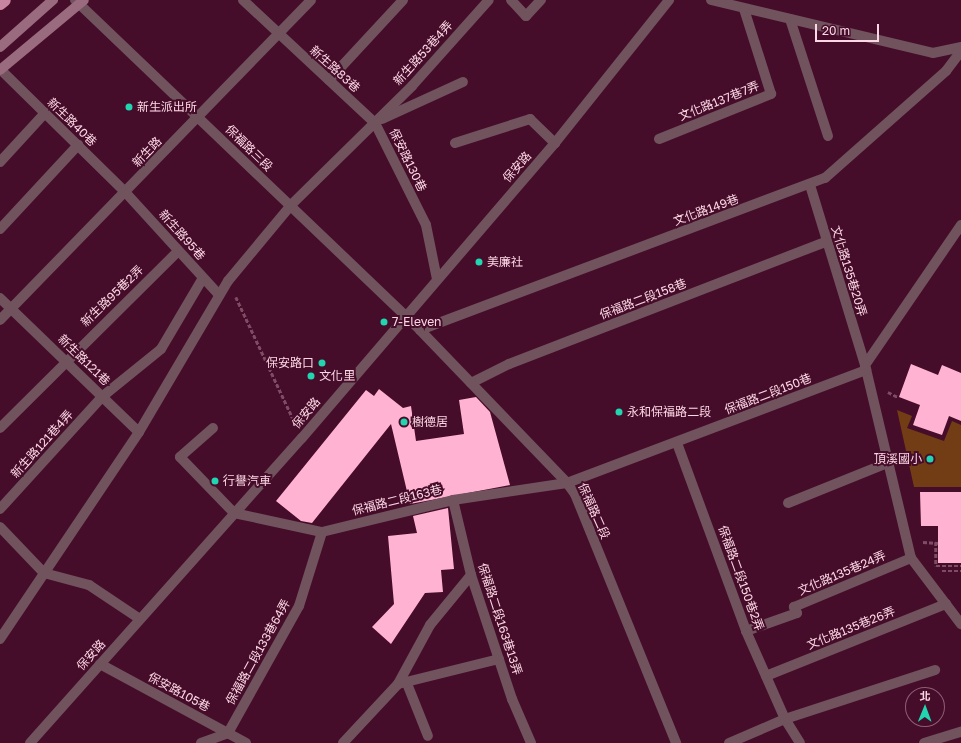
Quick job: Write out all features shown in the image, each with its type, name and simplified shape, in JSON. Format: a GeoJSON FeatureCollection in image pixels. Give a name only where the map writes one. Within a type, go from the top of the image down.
{"type":"FeatureCollection","features":[{"type":"Feature","properties":{"kind":"highway"},"geometry":{"type":"LineString","coordinates":[[0,4],[5,0]]}},
{"type":"Feature","properties":{"kind":"main road"},"geometry":{"type":"LineString","coordinates":[[0,46],[52,0]]}},
{"type":"Feature","properties":{"kind":"main road"},"geometry":{"type":"LineString","coordinates":[[0,70],[79,1]]}},
{"type":"Feature","properties":{"kind":"street","name":"新生路83巷"},"geometry":{"type":"LineString","coordinates":[[244,0],[278,34],[375,122]]}},
{"type":"Feature","properties":{"kind":"street","name":"新生路"},"geometry":{"type":"LineString","coordinates":[[0,320],[311,0]]}},
{"type":"Feature","properties":{"kind":"street"},"geometry":{"type":"LineString","coordinates":[[329,80],[402,0]]}},
{"type":"Feature","properties":{"kind":"street","name":"新生路53巷4弄"},"geometry":{"type":"LineString","coordinates":[[0,639],[139,432],[228,281],[291,205],[375,122],[489,0]]}},
{"type":"Feature","properties":{"kind":"street"},"geometry":{"type":"LineString","coordinates":[[511,0],[526,16],[541,0]]}},
{"type":"Feature","properties":{"kind":"street","name":"保安路"},"geometry":{"type":"LineString","coordinates":[[30,743],[302,438],[404,316],[555,143],[669,0]]}},
{"type":"Feature","properties":{"kind":"street"},"geometry":{"type":"LineString","coordinates":[[711,0],[933,53],[961,47]]}},
{"type":"Feature","properties":{"kind":"street","name":"保福路三段"},"geometry":{"type":"LineString","coordinates":[[79,1],[404,316]]}},
{"type":"Feature","properties":{"kind":"street","name":"文化路137巷7弄"},"geometry":{"type":"LineString","coordinates":[[659,138],[771,94],[744,9]]}},
{"type":"Feature","properties":{"kind":"street"},"geometry":{"type":"LineString","coordinates":[[790,19],[828,136]]}},
{"type":"Feature","properties":{"kind":"street","name":"文化路149巷"},"geometry":{"type":"LineString","coordinates":[[420,330],[810,184],[838,168],[946,71],[961,51]]}},
{"type":"Feature","properties":{"kind":"street","name":"新生路40巷"},"geometry":{"type":"LineString","coordinates":[[0,70],[126,192]]}},
{"type":"Feature","properties":{"kind":"street","name":"保安路130巷"},"geometry":{"type":"LineString","coordinates":[[437,279],[426,225],[375,122],[463,82]]}},
{"type":"Feature","properties":{"kind":"street"},"geometry":{"type":"LineString","coordinates":[[0,162],[45,113]]}},
{"type":"Feature","properties":{"kind":"street"},"geometry":{"type":"LineString","coordinates":[[455,143],[530,119],[555,143]]}},
{"type":"Feature","properties":{"kind":"street"},"geometry":{"type":"LineString","coordinates":[[0,229],[78,145]]}},
{"type":"Feature","properties":{"kind":"street","name":"文化路135巷20弄"},"geometry":{"type":"LineString","coordinates":[[810,184],[826,242],[866,368],[890,462],[911,558]]}},
{"type":"Feature","properties":{"kind":"street","name":"新生路95巷"},"geometry":{"type":"LineString","coordinates":[[126,192],[219,295]]}},
{"type":"Feature","properties":{"kind":"street"},"geometry":{"type":"LineString","coordinates":[[866,368],[961,225]]}},
{"type":"Feature","properties":{"kind":"street","name":"保福路二段158巷"},"geometry":{"type":"LineString","coordinates":[[471,383],[509,364],[826,242]]}},
{"type":"Feature","properties":{"kind":"street","name":"新生路95巷2弄"},"geometry":{"type":"LineString","coordinates":[[0,428],[65,360],[178,251]]}},
{"type":"Feature","properties":{"kind":"street","name":"新生路121巷4弄"},"geometry":{"type":"LineString","coordinates":[[0,509],[103,396],[161,349],[203,278]]}},
{"type":"Feature","properties":{"kind":"street","name":"新生路121巷"},"geometry":{"type":"LineString","coordinates":[[0,298],[139,432]]}},
{"type":"Feature","properties":{"kind":"street","name":"保福路二段"},"geometry":{"type":"LineString","coordinates":[[404,316],[420,330],[568,483],[575,494],[676,743]]}},
{"type":"Feature","properties":{"kind":"street","name":"保福路二段150巷"},"geometry":{"type":"LineString","coordinates":[[568,483],[677,443],[866,368]]}},
{"type":"Feature","properties":{"kind":"street"},"geometry":{"type":"LineString","coordinates":[[212,428],[180,457],[234,514]]}},
{"type":"Feature","properties":{"kind":"street","name":"保福路二段150巷2弄"},"geometry":{"type":"LineString","coordinates":[[677,443],[746,631],[785,719],[800,743]]}},
{"type":"Feature","properties":{"kind":"street"},"geometry":{"type":"LineString","coordinates":[[788,502],[890,462]]}},
{"type":"Feature","properties":{"kind":"street","name":"保福路二段163巷"},"geometry":{"type":"LineString","coordinates":[[234,514],[322,532],[453,500],[568,483]]}},
{"type":"Feature","properties":{"kind":"street","name":"保福路二段163巷13弄"},"geometry":{"type":"LineString","coordinates":[[453,500],[471,575],[499,659],[531,743]]}},
{"type":"Feature","properties":{"kind":"street"},"geometry":{"type":"LineString","coordinates":[[0,527],[44,573],[89,585],[140,619]]}},
{"type":"Feature","properties":{"kind":"street","name":"保福路二段133巷64弄"},"geometry":{"type":"LineString","coordinates":[[228,733],[299,606],[322,532]]}},
{"type":"Feature","properties":{"kind":"street"},"geometry":{"type":"LineString","coordinates":[[911,558],[961,624]]}},
{"type":"Feature","properties":{"kind":"street","name":"文化路135巷24弄"},"geometry":{"type":"LineString","coordinates":[[746,631],[797,613],[794,607],[911,558]]}},
{"type":"Feature","properties":{"kind":"street"},"geometry":{"type":"LineString","coordinates":[[343,743],[402,682],[430,625],[471,575]]}},
{"type":"Feature","properties":{"kind":"street","name":"文化路135巷26弄"},"geometry":{"type":"LineString","coordinates":[[766,676],[946,604]]}},
{"type":"Feature","properties":{"kind":"street"},"geometry":{"type":"LineString","coordinates":[[402,682],[499,659]]}},
{"type":"Feature","properties":{"kind":"street","name":"保安路105巷"},"geometry":{"type":"LineString","coordinates":[[100,664],[246,743]]}},
{"type":"Feature","properties":{"kind":"street"},"geometry":{"type":"LineString","coordinates":[[730,743],[785,719],[935,670]]}},
{"type":"Feature","properties":{"kind":"street"},"geometry":{"type":"LineString","coordinates":[[402,682],[428,736]]}},
{"type":"Feature","properties":{"kind":"street"},"geometry":{"type":"LineString","coordinates":[[924,743],[961,732]]}},
{"type":"Feature","properties":{"kind":"street"},"geometry":{"type":"LineString","coordinates":[[201,743],[228,733]]}},
{"type":"Feature","properties":{"kind":"path"},"geometry":{"type":"LineString","coordinates":[[228,281],[302,438]]}},
{"type":"Feature","properties":{"kind":"path"},"geometry":{"type":"LineString","coordinates":[[925,542],[937,542],[936,566],[961,566]]}},
{"type":"Feature","properties":{"kind":"path"},"geometry":{"type":"LineString","coordinates":[[936,571],[961,571]]}},
{"type":"Feature","properties":{"kind":"shaded area"},"geometry":{"type":"Polygon","coordinates":[[[897,410],[912,416],[907,428],[944,441],[952,421],[961,425],[961,487],[914,487],[897,410]]]}},
{"type":"Feature","properties":{"kind":"building"},"geometry":{"type":"Polygon","coordinates":[[[911,364],[938,375],[942,365],[961,373],[961,421],[949,416],[942,435],[913,425],[920,405],[899,397],[911,364]]]}},
{"type":"Feature","properties":{"kind":"building"},"geometry":{"type":"Polygon","coordinates":[[[379,389],[403,408],[411,406],[416,441],[464,434],[459,400],[476,397],[490,412],[510,485],[410,504],[391,424],[312,523],[301,521],[276,501],[366,390],[374,396],[379,389]]]}},
{"type":"Feature","properties":{"kind":"building"},"geometry":{"type":"Polygon","coordinates":[[[920,492],[961,492],[961,563],[938,563],[938,526],[921,526],[920,492]]]}},
{"type":"Feature","properties":{"kind":"building"},"geometry":{"type":"Polygon","coordinates":[[[448,508],[454,569],[441,570],[443,592],[425,593],[391,644],[372,627],[394,604],[388,536],[417,533],[413,516],[448,508]]]}},
{"type":"Feature","properties":{"kind":"place","name":"新生派出所"},"geometry":{"type":"Point","coordinates":[129,107]}},
{"type":"Feature","properties":{"kind":"place","name":"美廉社"},"geometry":{"type":"Point","coordinates":[479,262]}},
{"type":"Feature","properties":{"kind":"place","name":"7-Eleven"},"geometry":{"type":"Point","coordinates":[384,322]}},
{"type":"Feature","properties":{"kind":"place","name":"保安路口"},"geometry":{"type":"Point","coordinates":[322,363]}},
{"type":"Feature","properties":{"kind":"place","name":"文化里"},"geometry":{"type":"Point","coordinates":[311,376]}},
{"type":"Feature","properties":{"kind":"place","name":"永和保福路二段"},"geometry":{"type":"Point","coordinates":[619,412]}},
{"type":"Feature","properties":{"kind":"place","name":"樹德居"},"geometry":{"type":"Point","coordinates":[404,422]}},
{"type":"Feature","properties":{"kind":"place","name":"頂溪國小"},"geometry":{"type":"Point","coordinates":[930,459]}},
{"type":"Feature","properties":{"kind":"place","name":"行譽汽車"},"geometry":{"type":"Point","coordinates":[215,481]}}]}
